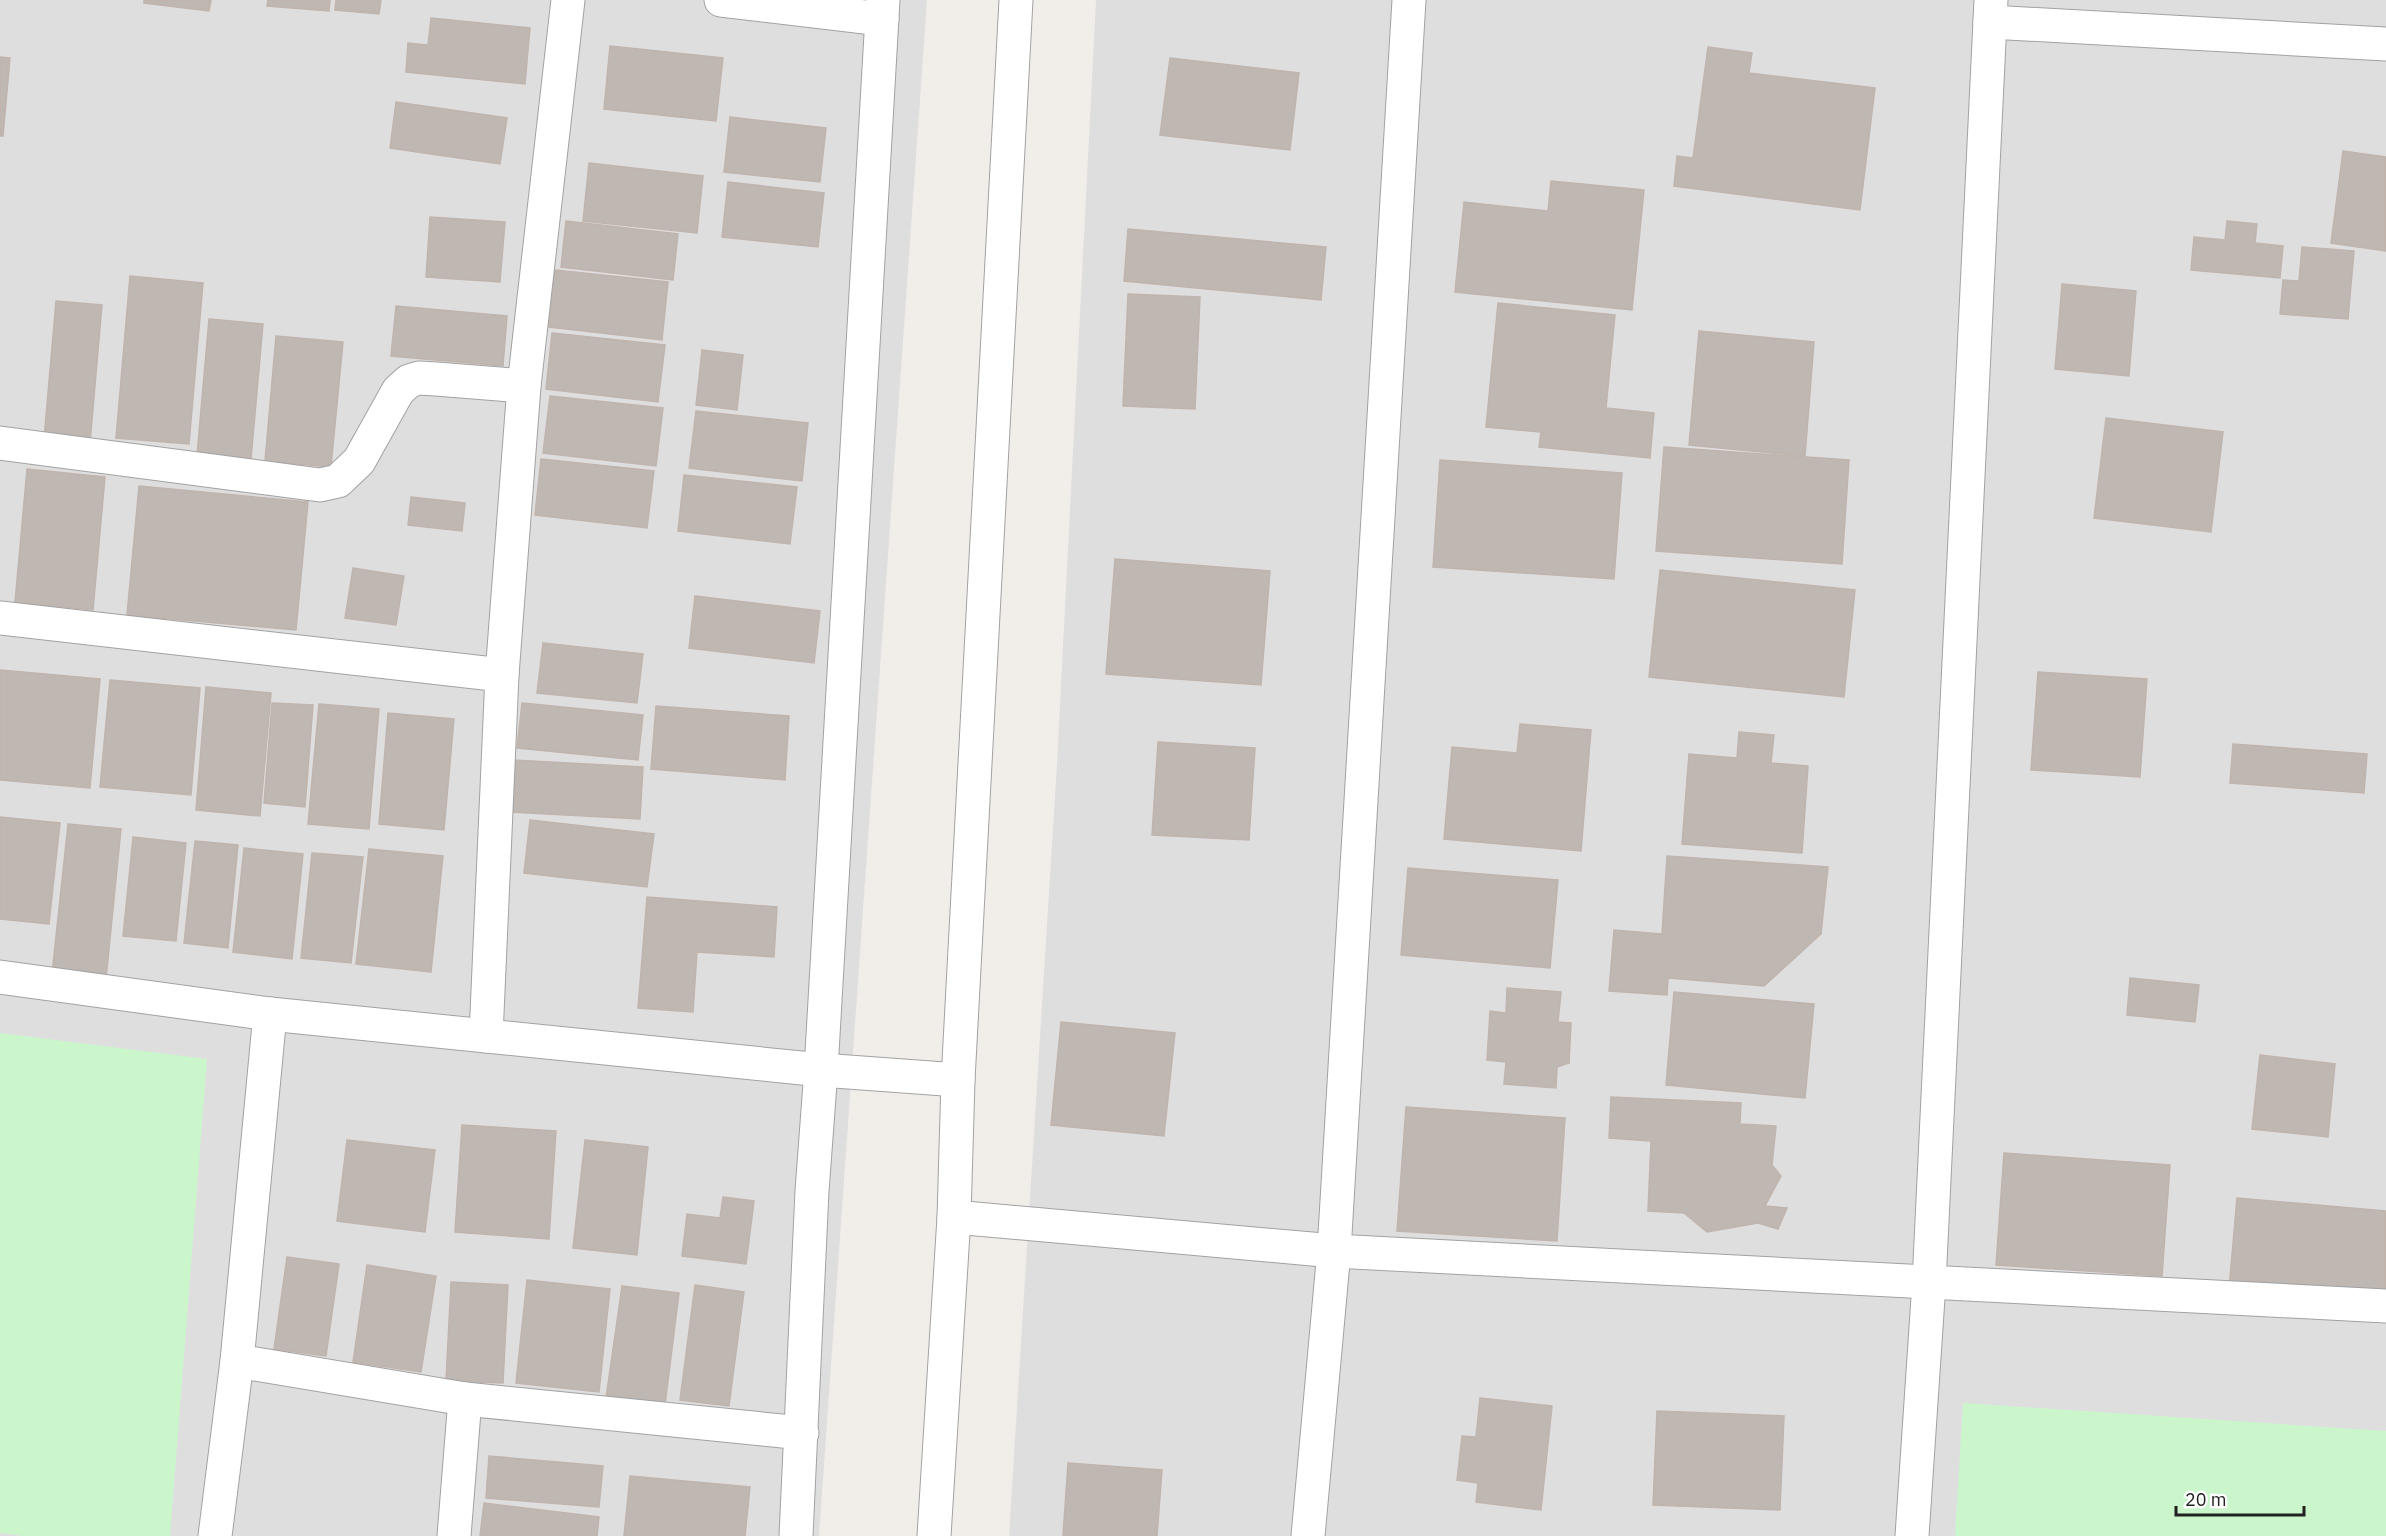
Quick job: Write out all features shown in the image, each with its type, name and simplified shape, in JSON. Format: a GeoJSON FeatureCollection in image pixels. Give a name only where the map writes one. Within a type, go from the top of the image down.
{"type":"FeatureCollection","features":[{"type":"Feature","properties":{"kind":"street"},"geometry":{"type":"LineString","coordinates":[[486,1036],[502,675],[524,386],[568,0]]}},
{"type":"Feature","properties":{"kind":"street"},"geometry":{"type":"LineString","coordinates":[[721,0],[882,10],[821,1070],[812,1191],[796,1536]]}},
{"type":"Feature","properties":{"kind":"street"},"geometry":{"type":"LineString","coordinates":[[934,1536],[954,1217],[958,1080],[1016,0]]}},
{"type":"Feature","properties":{"kind":"street"},"geometry":{"type":"LineString","coordinates":[[1308,1536],[1334,1251],[1409,0]]}},
{"type":"Feature","properties":{"kind":"street"},"geometry":{"type":"LineString","coordinates":[[1911,1536],[1929,1283],[1990,11],[2386,44]]}},
{"type":"Feature","properties":{"kind":"street"},"geometry":{"type":"LineString","coordinates":[[0,443],[320,485],[338,481],[359,461],[398,391],[409,381],[419,378],[524,386]]}},
{"type":"Feature","properties":{"kind":"street"},"geometry":{"type":"LineString","coordinates":[[0,618],[502,675]]}},
{"type":"Feature","properties":{"kind":"street"},"geometry":{"type":"LineString","coordinates":[[0,977],[270,1014],[821,1070],[958,1080]]}},
{"type":"Feature","properties":{"kind":"street"},"geometry":{"type":"LineString","coordinates":[[215,1536],[237,1360],[270,1014]]}},
{"type":"Feature","properties":{"kind":"street"},"geometry":{"type":"LineString","coordinates":[[954,1217],[1334,1251],[2386,1306]]}},
{"type":"Feature","properties":{"kind":"street"},"geometry":{"type":"LineString","coordinates":[[237,1360],[465,1399],[802,1433]]}},
{"type":"Feature","properties":{"kind":"street"},"geometry":{"type":"LineString","coordinates":[[454,1536],[465,1399]]}},
{"type":"Feature","properties":{"kind":"shaded area"},"geometry":{"type":"Polygon","coordinates":[[[0,0],[927,0],[819,1536],[0,1536],[0,0]]]}},
{"type":"Feature","properties":{"kind":"shaded area"},"geometry":{"type":"Polygon","coordinates":[[[1096,0],[2386,0],[2386,1536],[1009,1536],[1057,764],[1096,0]]]}},
{"type":"Feature","properties":{"kind":"green space"},"geometry":{"type":"Polygon","coordinates":[[[0,1033],[207,1059],[170,1536],[24,1536],[0,1533],[0,1033]]]}},
{"type":"Feature","properties":{"kind":"green space"},"geometry":{"type":"Polygon","coordinates":[[[1963,1403],[2386,1431],[2386,1536],[1955,1536],[1963,1403]]]}},
{"type":"Feature","properties":{"kind":"building"},"geometry":{"type":"Polygon","coordinates":[[[144,0],[211,0],[209,11],[144,3],[144,0]]]}},
{"type":"Feature","properties":{"kind":"building"},"geometry":{"type":"Polygon","coordinates":[[[268,0],[330,0],[329,11],[267,6],[268,0]]]}},
{"type":"Feature","properties":{"kind":"building"},"geometry":{"type":"Polygon","coordinates":[[[336,0],[381,0],[379,14],[335,10],[336,0]]]}},
{"type":"Feature","properties":{"kind":"building"},"geometry":{"type":"Polygon","coordinates":[[[431,18],[530,28],[525,84],[406,72],[408,43],[428,45],[431,18]]]}},
{"type":"Feature","properties":{"kind":"building"},"geometry":{"type":"Polygon","coordinates":[[[610,46],[723,58],[716,121],[604,109],[610,46]]]}},
{"type":"Feature","properties":{"kind":"building"},"geometry":{"type":"Polygon","coordinates":[[[1708,47],[1752,53],[1749,73],[1875,88],[1860,210],[1674,186],[1677,156],[1693,158],[1708,47]]]}},
{"type":"Feature","properties":{"kind":"building"},"geometry":{"type":"Polygon","coordinates":[[[0,57],[10,58],[3,136],[0,136],[0,57]]]}},
{"type":"Feature","properties":{"kind":"building"},"geometry":{"type":"Polygon","coordinates":[[[1170,58],[1299,73],[1290,150],[1160,135],[1170,58]]]}},
{"type":"Feature","properties":{"kind":"building"},"geometry":{"type":"Polygon","coordinates":[[[396,102],[507,118],[500,164],[390,148],[396,102]]]}},
{"type":"Feature","properties":{"kind":"building"},"geometry":{"type":"Polygon","coordinates":[[[730,117],[826,128],[820,182],[724,172],[730,117]]]}},
{"type":"Feature","properties":{"kind":"building"},"geometry":{"type":"Polygon","coordinates":[[[2343,151],[2386,157],[2386,251],[2331,243],[2343,151]]]}},
{"type":"Feature","properties":{"kind":"building"},"geometry":{"type":"Polygon","coordinates":[[[589,163],[703,176],[697,233],[583,221],[589,163]]]}},
{"type":"Feature","properties":{"kind":"building"},"geometry":{"type":"Polygon","coordinates":[[[1551,181],[1644,190],[1632,310],[1455,292],[1464,202],[1548,211],[1551,181]]]}},
{"type":"Feature","properties":{"kind":"building"},"geometry":{"type":"Polygon","coordinates":[[[728,182],[824,193],[818,247],[722,237],[728,182]]]}},
{"type":"Feature","properties":{"kind":"building"},"geometry":{"type":"Polygon","coordinates":[[[430,217],[505,222],[500,282],[426,277],[430,217]]]}},
{"type":"Feature","properties":{"kind":"building"},"geometry":{"type":"Polygon","coordinates":[[[566,221],[678,234],[673,280],[561,267],[566,221]]]}},
{"type":"Feature","properties":{"kind":"building"},"geometry":{"type":"Polygon","coordinates":[[[2227,221],[2257,224],[2255,243],[2283,246],[2280,278],[2191,270],[2194,237],[2225,240],[2227,221]]]}},
{"type":"Feature","properties":{"kind":"building"},"geometry":{"type":"Polygon","coordinates":[[[1128,229],[1326,247],[1321,300],[1124,281],[1128,229]]]}},
{"type":"Feature","properties":{"kind":"building"},"geometry":{"type":"Polygon","coordinates":[[[2302,247],[2354,251],[2348,319],[2280,314],[2283,280],[2299,281],[2302,247]]]}},
{"type":"Feature","properties":{"kind":"building"},"geometry":{"type":"Polygon","coordinates":[[[555,270],[668,282],[662,340],[549,327],[555,270]]]}},
{"type":"Feature","properties":{"kind":"building"},"geometry":{"type":"Polygon","coordinates":[[[130,276],[203,283],[189,444],[116,438],[130,276]]]}},
{"type":"Feature","properties":{"kind":"building"},"geometry":{"type":"Polygon","coordinates":[[[2062,284],[2136,291],[2129,376],[2055,369],[2062,284]]]}},
{"type":"Feature","properties":{"kind":"building"},"geometry":{"type":"Polygon","coordinates":[[[1128,294],[1200,297],[1195,409],[1123,406],[1128,294]]]}},
{"type":"Feature","properties":{"kind":"building"},"geometry":{"type":"Polygon","coordinates":[[[56,301],[102,305],[90,443],[44,439],[56,301]]]}},
{"type":"Feature","properties":{"kind":"building"},"geometry":{"type":"Polygon","coordinates":[[[1498,303],[1615,315],[1606,408],[1654,413],[1650,458],[1539,447],[1541,432],[1486,427],[1498,303]]]}},
{"type":"Feature","properties":{"kind":"building"},"geometry":{"type":"Polygon","coordinates":[[[396,306],[507,316],[503,366],[391,356],[396,306]]]}},
{"type":"Feature","properties":{"kind":"building"},"geometry":{"type":"Polygon","coordinates":[[[209,319],[263,324],[251,459],[197,455],[209,319]]]}},
{"type":"Feature","properties":{"kind":"building"},"geometry":{"type":"Polygon","coordinates":[[[1699,331],[1814,342],[1805,456],[1689,445],[1699,331]]]}},
{"type":"Feature","properties":{"kind":"building"},"geometry":{"type":"Polygon","coordinates":[[[552,333],[665,345],[658,402],[546,389],[552,333]]]}},
{"type":"Feature","properties":{"kind":"building"},"geometry":{"type":"Polygon","coordinates":[[[276,336],[343,342],[331,467],[265,461],[276,336]]]}},
{"type":"Feature","properties":{"kind":"building"},"geometry":{"type":"Polygon","coordinates":[[[702,350],[743,355],[737,410],[696,405],[702,350]]]}},
{"type":"Feature","properties":{"kind":"building"},"geometry":{"type":"Polygon","coordinates":[[[550,396],[663,408],[656,466],[543,453],[550,396]]]}},
{"type":"Feature","properties":{"kind":"building"},"geometry":{"type":"Polygon","coordinates":[[[696,411],[808,423],[802,481],[689,468],[696,411]]]}},
{"type":"Feature","properties":{"kind":"building"},"geometry":{"type":"Polygon","coordinates":[[[2106,418],[2223,432],[2211,532],[2094,518],[2106,418]]]}},
{"type":"Feature","properties":{"kind":"building"},"geometry":{"type":"Polygon","coordinates":[[[1664,447],[1849,460],[1842,564],[1656,551],[1664,447]]]}},
{"type":"Feature","properties":{"kind":"building"},"geometry":{"type":"Polygon","coordinates":[[[541,459],[654,471],[647,528],[535,515],[541,459]]]}},
{"type":"Feature","properties":{"kind":"building"},"geometry":{"type":"Polygon","coordinates":[[[1440,460],[1622,473],[1614,579],[1433,567],[1440,460]]]}},
{"type":"Feature","properties":{"kind":"building"},"geometry":{"type":"Polygon","coordinates":[[[27,469],[105,477],[93,610],[15,602],[27,469]]]}},
{"type":"Feature","properties":{"kind":"building"},"geometry":{"type":"Polygon","coordinates":[[[684,475],[797,487],[790,544],[678,531],[684,475]]]}},
{"type":"Feature","properties":{"kind":"building"},"geometry":{"type":"Polygon","coordinates":[[[139,486],[308,502],[296,630],[127,615],[139,486]]]}},
{"type":"Feature","properties":{"kind":"building"},"geometry":{"type":"Polygon","coordinates":[[[411,497],[465,503],[462,531],[408,525],[411,497]]]}},
{"type":"Feature","properties":{"kind":"building"},"geometry":{"type":"Polygon","coordinates":[[[1115,559],[1270,571],[1261,685],[1106,674],[1115,559]]]}},
{"type":"Feature","properties":{"kind":"building"},"geometry":{"type":"Polygon","coordinates":[[[353,568],[404,576],[396,625],[345,618],[353,568]]]}},
{"type":"Feature","properties":{"kind":"building"},"geometry":{"type":"Polygon","coordinates":[[[1660,570],[1855,590],[1844,697],[1649,677],[1660,570]]]}},
{"type":"Feature","properties":{"kind":"building"},"geometry":{"type":"Polygon","coordinates":[[[695,596],[820,611],[814,663],[689,648],[695,596]]]}},
{"type":"Feature","properties":{"kind":"building"},"geometry":{"type":"Polygon","coordinates":[[[543,643],[643,654],[637,703],[537,693],[543,643]]]}},
{"type":"Feature","properties":{"kind":"building"},"geometry":{"type":"Polygon","coordinates":[[[0,670],[100,679],[90,788],[0,780],[0,670]]]}},
{"type":"Feature","properties":{"kind":"building"},"geometry":{"type":"Polygon","coordinates":[[[2038,672],[2147,679],[2140,777],[2031,770],[2038,672]]]}},
{"type":"Feature","properties":{"kind":"building"},"geometry":{"type":"Polygon","coordinates":[[[110,680],[200,688],[191,795],[100,787],[110,680]]]}},
{"type":"Feature","properties":{"kind":"building"},"geometry":{"type":"Polygon","coordinates":[[[206,687],[271,693],[260,816],[196,810],[206,687]]]}},
{"type":"Feature","properties":{"kind":"building"},"geometry":{"type":"Polygon","coordinates":[[[272,703],[313,705],[305,807],[264,803],[272,703]]]}},
{"type":"Feature","properties":{"kind":"building"},"geometry":{"type":"Polygon","coordinates":[[[522,703],[643,715],[638,760],[517,748],[522,703]]]}},
{"type":"Feature","properties":{"kind":"building"},"geometry":{"type":"Polygon","coordinates":[[[319,704],[379,709],[369,829],[308,824],[319,704]]]}},
{"type":"Feature","properties":{"kind":"building"},"geometry":{"type":"Polygon","coordinates":[[[656,706],[789,716],[785,780],[651,769],[656,706]]]}},
{"type":"Feature","properties":{"kind":"building"},"geometry":{"type":"Polygon","coordinates":[[[388,713],[454,719],[444,830],[379,824],[388,713]]]}},
{"type":"Feature","properties":{"kind":"building"},"geometry":{"type":"Polygon","coordinates":[[[1520,724],[1591,730],[1581,851],[1444,839],[1452,747],[1517,753],[1520,724]]]}},
{"type":"Feature","properties":{"kind":"building"},"geometry":{"type":"Polygon","coordinates":[[[1739,732],[1774,735],[1771,763],[1808,766],[1802,853],[1682,844],[1689,754],[1737,758],[1739,732]]]}},
{"type":"Feature","properties":{"kind":"building"},"geometry":{"type":"Polygon","coordinates":[[[1158,742],[1255,748],[1249,840],[1152,835],[1158,742]]]}},
{"type":"Feature","properties":{"kind":"building"},"geometry":{"type":"Polygon","coordinates":[[[2233,744],[2367,754],[2364,793],[2230,783],[2233,744]]]}},
{"type":"Feature","properties":{"kind":"building"},"geometry":{"type":"Polygon","coordinates":[[[513,760],[643,767],[640,819],[510,812],[513,760]]]}},
{"type":"Feature","properties":{"kind":"building"},"geometry":{"type":"Polygon","coordinates":[[[0,817],[60,823],[49,924],[0,919],[0,817]]]}},
{"type":"Feature","properties":{"kind":"building"},"geometry":{"type":"Polygon","coordinates":[[[530,820],[654,834],[647,887],[524,873],[530,820]]]}},
{"type":"Feature","properties":{"kind":"building"},"geometry":{"type":"Polygon","coordinates":[[[68,824],[121,829],[106,979],[52,974],[68,824]]]}},
{"type":"Feature","properties":{"kind":"building"},"geometry":{"type":"Polygon","coordinates":[[[133,837],[186,843],[176,941],[123,936],[133,837]]]}},
{"type":"Feature","properties":{"kind":"building"},"geometry":{"type":"Polygon","coordinates":[[[195,841],[238,845],[228,948],[184,943],[195,841]]]}},
{"type":"Feature","properties":{"kind":"building"},"geometry":{"type":"Polygon","coordinates":[[[244,848],[303,854],[292,959],[233,952],[244,848]]]}},
{"type":"Feature","properties":{"kind":"building"},"geometry":{"type":"Polygon","coordinates":[[[369,849],[443,856],[431,972],[356,964],[369,849]]]}},
{"type":"Feature","properties":{"kind":"building"},"geometry":{"type":"Polygon","coordinates":[[[312,853],[363,857],[351,963],[301,958],[312,853]]]}},
{"type":"Feature","properties":{"kind":"building"},"geometry":{"type":"Polygon","coordinates":[[[1667,856],[1828,867],[1821,934],[1764,986],[1668,978],[1667,995],[1609,991],[1614,930],[1662,934],[1667,856]]]}},
{"type":"Feature","properties":{"kind":"building"},"geometry":{"type":"Polygon","coordinates":[[[1408,868],[1558,880],[1550,968],[1401,955],[1408,868]]]}},
{"type":"Feature","properties":{"kind":"building"},"geometry":{"type":"Polygon","coordinates":[[[647,897],[777,907],[774,957],[697,952],[693,1012],[638,1008],[647,897]]]}},
{"type":"Feature","properties":{"kind":"building"},"geometry":{"type":"Polygon","coordinates":[[[2130,978],[2199,985],[2195,1022],[2127,1015],[2130,978]]]}},
{"type":"Feature","properties":{"kind":"building"},"geometry":{"type":"Polygon","coordinates":[[[1507,988],[1561,992],[1558,1022],[1571,1023],[1569,1063],[1557,1067],[1556,1088],[1504,1084],[1506,1062],[1487,1060],[1490,1011],[1506,1013],[1507,988]]]}},
{"type":"Feature","properties":{"kind":"building"},"geometry":{"type":"Polygon","coordinates":[[[1674,992],[1814,1004],[1805,1098],[1666,1085],[1674,992]]]}},
{"type":"Feature","properties":{"kind":"building"},"geometry":{"type":"Polygon","coordinates":[[[1061,1022],[1175,1033],[1164,1136],[1051,1125],[1061,1022]]]}},
{"type":"Feature","properties":{"kind":"building"},"geometry":{"type":"Polygon","coordinates":[[[2260,1055],[2335,1064],[2328,1137],[2252,1129],[2260,1055]]]}},
{"type":"Feature","properties":{"kind":"building"},"geometry":{"type":"Polygon","coordinates":[[[1611,1097],[1741,1103],[1740,1124],[1776,1126],[1772,1165],[1781,1176],[1765,1206],[1787,1208],[1778,1229],[1758,1223],[1707,1232],[1684,1213],[1648,1211],[1651,1141],[1609,1138],[1611,1097]]]}},
{"type":"Feature","properties":{"kind":"building"},"geometry":{"type":"Polygon","coordinates":[[[1406,1107],[1565,1118],[1557,1241],[1397,1231],[1406,1107]]]}},
{"type":"Feature","properties":{"kind":"building"},"geometry":{"type":"Polygon","coordinates":[[[462,1125],[556,1131],[549,1239],[455,1232],[462,1125]]]}},
{"type":"Feature","properties":{"kind":"building"},"geometry":{"type":"Polygon","coordinates":[[[347,1140],[435,1150],[425,1232],[337,1221],[347,1140]]]}},
{"type":"Feature","properties":{"kind":"building"},"geometry":{"type":"Polygon","coordinates":[[[585,1140],[648,1147],[637,1255],[573,1248],[585,1140]]]}},
{"type":"Feature","properties":{"kind":"building"},"geometry":{"type":"Polygon","coordinates":[[[2004,1153],[2170,1165],[2162,1276],[1996,1265],[2004,1153]]]}},
{"type":"Feature","properties":{"kind":"building"},"geometry":{"type":"Polygon","coordinates":[[[723,1197],[754,1201],[746,1264],[682,1256],[687,1214],[720,1218],[723,1197]]]}},
{"type":"Feature","properties":{"kind":"building"},"geometry":{"type":"Polygon","coordinates":[[[2237,1198],[2386,1211],[2386,1304],[2229,1289],[2237,1198]]]}},
{"type":"Feature","properties":{"kind":"building"},"geometry":{"type":"Polygon","coordinates":[[[287,1257],[339,1264],[326,1356],[274,1349],[287,1257]]]}},
{"type":"Feature","properties":{"kind":"building"},"geometry":{"type":"Polygon","coordinates":[[[367,1265],[436,1276],[421,1372],[353,1362],[367,1265]]]}},
{"type":"Feature","properties":{"kind":"building"},"geometry":{"type":"Polygon","coordinates":[[[527,1280],[610,1289],[599,1392],[516,1383],[527,1280]]]}},
{"type":"Feature","properties":{"kind":"building"},"geometry":{"type":"Polygon","coordinates":[[[451,1282],[508,1285],[503,1383],[446,1381],[451,1282]]]}},
{"type":"Feature","properties":{"kind":"building"},"geometry":{"type":"Polygon","coordinates":[[[695,1285],[744,1292],[729,1406],[680,1400],[695,1285]]]}},
{"type":"Feature","properties":{"kind":"building"},"geometry":{"type":"Polygon","coordinates":[[[622,1286],[679,1293],[665,1405],[606,1398],[622,1286]]]}},
{"type":"Feature","properties":{"kind":"building"},"geometry":{"type":"Polygon","coordinates":[[[1480,1398],[1552,1406],[1541,1510],[1476,1502],[1478,1483],[1457,1480],[1462,1436],[1476,1437],[1480,1398]]]}},
{"type":"Feature","properties":{"kind":"building"},"geometry":{"type":"Polygon","coordinates":[[[1657,1411],[1784,1416],[1780,1510],[1653,1505],[1657,1411]]]}},
{"type":"Feature","properties":{"kind":"building"},"geometry":{"type":"Polygon","coordinates":[[[489,1456],[603,1466],[599,1507],[486,1498],[489,1456]]]}},
{"type":"Feature","properties":{"kind":"building"},"geometry":{"type":"Polygon","coordinates":[[[1068,1463],[1162,1470],[1157,1536],[1063,1536],[1068,1463]]]}},
{"type":"Feature","properties":{"kind":"building"},"geometry":{"type":"Polygon","coordinates":[[[630,1476],[750,1487],[745,1536],[624,1536],[630,1476]]]}},
{"type":"Feature","properties":{"kind":"building"},"geometry":{"type":"Polygon","coordinates":[[[484,1503],[599,1517],[597,1536],[480,1536],[484,1503]]]}}]}
